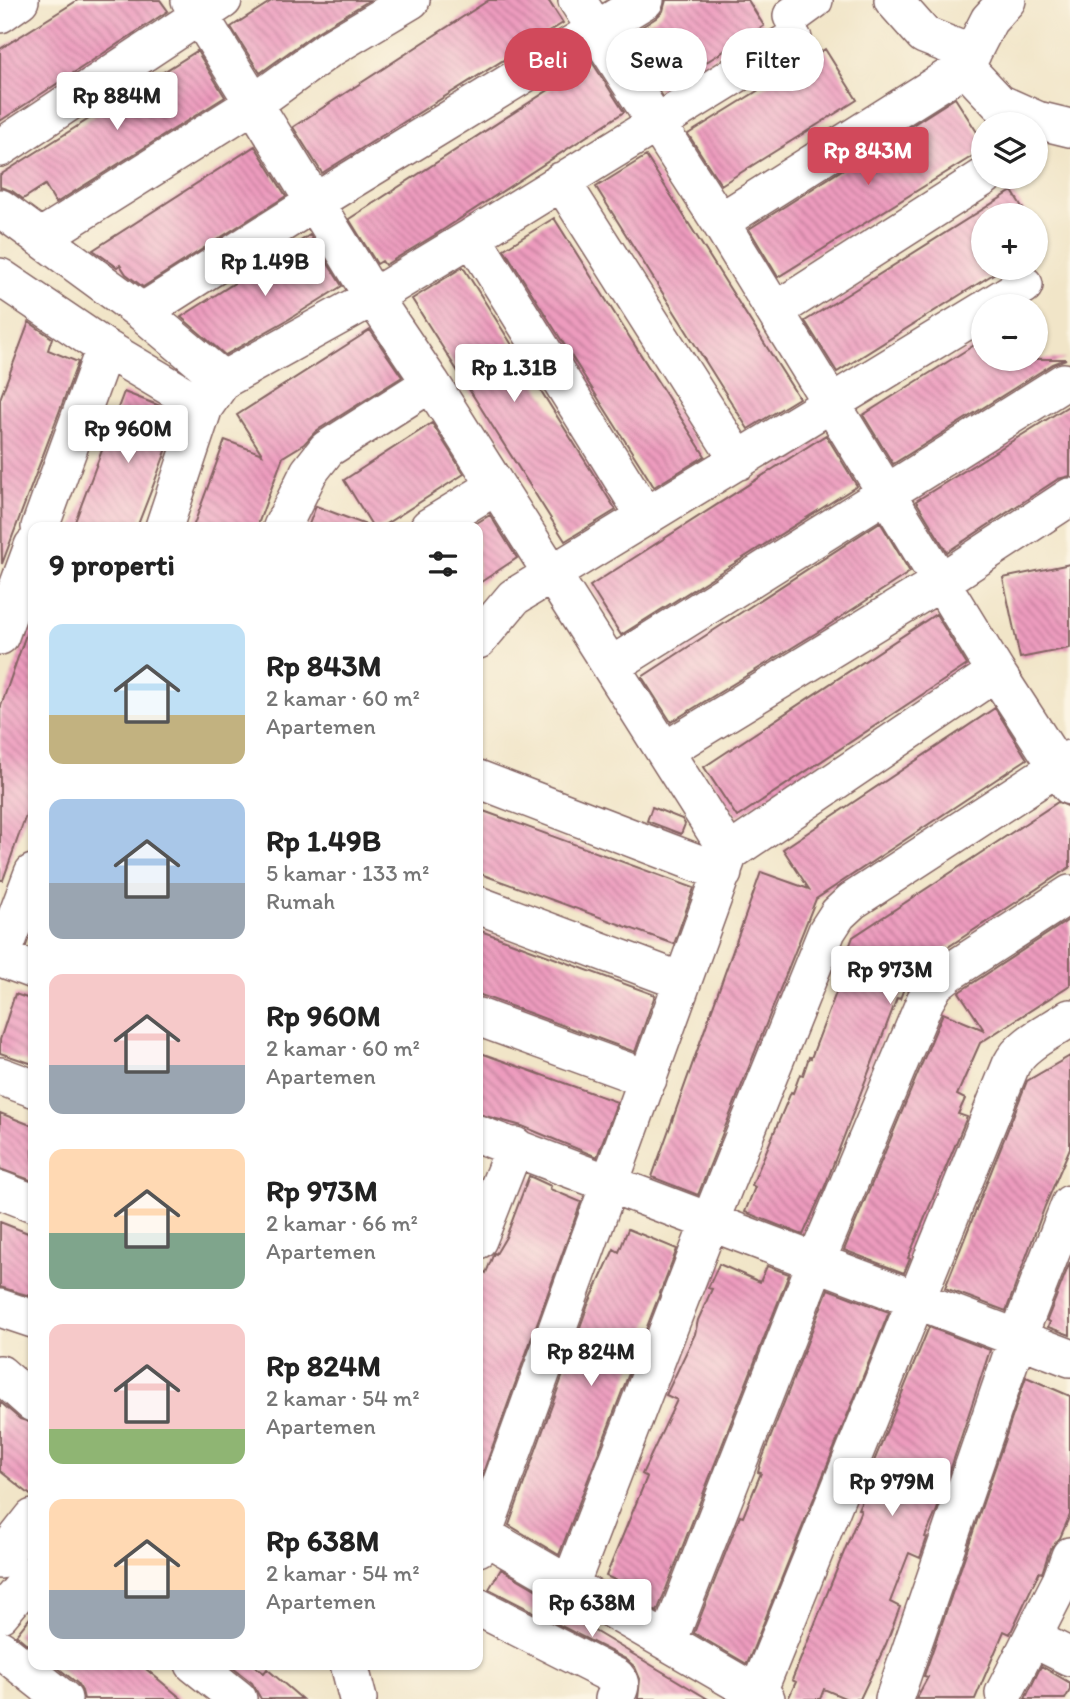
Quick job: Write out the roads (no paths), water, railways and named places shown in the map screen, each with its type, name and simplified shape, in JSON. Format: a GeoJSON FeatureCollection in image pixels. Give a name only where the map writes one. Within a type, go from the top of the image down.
{"type":"FeatureCollection","features":[{"type":"Feature","properties":{"kind":"street"},"geometry":{"type":"LineString","coordinates":[[0,13],[8,0]]}},
{"type":"Feature","properties":{"kind":"street"},"geometry":{"type":"LineString","coordinates":[[0,13],[20,0]]}},
{"type":"Feature","properties":{"kind":"street"},"geometry":{"type":"LineString","coordinates":[[40,238],[253,104],[329,50],[411,0]]}},
{"type":"Feature","properties":{"kind":"street"},"geometry":{"type":"LineString","coordinates":[[570,1585],[710,1221],[827,931],[838,914],[852,901],[1066,771],[996,671],[720,222],[577,0]]}},
{"type":"Feature","properties":{"kind":"street"},"geometry":{"type":"LineString","coordinates":[[142,312],[315,202],[597,32],[645,0]]}},
{"type":"Feature","properties":{"kind":"street"},"geometry":{"type":"LineString","coordinates":[[893,0],[924,35],[969,60],[999,103],[1037,120],[1070,128]]}},
{"type":"Feature","properties":{"kind":"street"},"geometry":{"type":"LineString","coordinates":[[720,222],[969,60],[989,20],[1007,0]]}},
{"type":"Feature","properties":{"kind":"street"},"geometry":{"type":"LineString","coordinates":[[0,148],[204,5],[253,104],[373,297],[432,383],[551,574],[666,750],[726,863]]}},
{"type":"Feature","properties":{"kind":"street"},"geometry":{"type":"LineString","coordinates":[[166,522],[214,393],[655,124],[800,18]]}},
{"type":"Feature","properties":{"kind":"street"},"geometry":{"type":"LineString","coordinates":[[561,181],[739,461]]}},
{"type":"Feature","properties":{"kind":"street"},"geometry":{"type":"LineString","coordinates":[[775,311],[971,186]]}},
{"type":"Feature","properties":{"kind":"street"},"geometry":{"type":"LineString","coordinates":[[0,208],[142,312],[214,393]]}},
{"type":"Feature","properties":{"kind":"street"},"geometry":{"type":"LineString","coordinates":[[472,237],[646,517]]}},
{"type":"Feature","properties":{"kind":"street"},"geometry":{"type":"LineString","coordinates":[[1009,294],[1024,285]]}},
{"type":"Feature","properties":{"kind":"street"},"geometry":{"type":"LineString","coordinates":[[3,288],[105,348],[214,393]]}},
{"type":"Feature","properties":{"kind":"street"},"geometry":{"type":"LineString","coordinates":[[483,634],[514,597],[971,318]]}},
{"type":"Feature","properties":{"kind":"street"},"geometry":{"type":"LineString","coordinates":[[42,522],[105,348]]}},
{"type":"Feature","properties":{"kind":"street"},"geometry":{"type":"LineString","coordinates":[[611,666],[1065,382]]}},
{"type":"Feature","properties":{"kind":"street"},"geometry":{"type":"LineString","coordinates":[[284,522],[309,472],[327,449],[432,383]]}},
{"type":"Feature","properties":{"kind":"street"},"geometry":{"type":"LineString","coordinates":[[437,522],[496,486]]}},
{"type":"Feature","properties":{"kind":"street"},"geometry":{"type":"LineString","coordinates":[[666,750],[942,581],[1070,497]]}},
{"type":"Feature","properties":{"kind":"street"},"geometry":{"type":"LineString","coordinates":[[10,620],[28,562]]}},
{"type":"Feature","properties":{"kind":"street"},"geometry":{"type":"LineString","coordinates":[[483,1530],[726,863],[996,671]]}},
{"type":"Feature","properties":{"kind":"street"},"geometry":{"type":"LineString","coordinates":[[483,781],[726,863]]}},
{"type":"Feature","properties":{"kind":"street"},"geometry":{"type":"LineString","coordinates":[[9,962],[28,892]]}},
{"type":"Feature","properties":{"kind":"street"},"geometry":{"type":"LineString","coordinates":[[668,1642],[816,1262],[931,989],[950,972],[1070,894]]}},
{"type":"Feature","properties":{"kind":"street"},"geometry":{"type":"LineString","coordinates":[[483,907],[681,981]]}},
{"type":"Feature","properties":{"kind":"street"},"geometry":{"type":"LineString","coordinates":[[483,1540],[570,1585],[762,1696],[915,1300],[1016,1055],[1070,1018]]}},
{"type":"Feature","properties":{"kind":"street"},"geometry":{"type":"LineString","coordinates":[[483,1019],[648,1079]]}},
{"type":"Feature","properties":{"kind":"street"},"geometry":{"type":"LineString","coordinates":[[0,1076],[28,1086]]}},
{"type":"Feature","properties":{"kind":"street"},"geometry":{"type":"LineString","coordinates":[[483,1135],[1070,1358]]}},
{"type":"Feature","properties":{"kind":"street"},"geometry":{"type":"LineString","coordinates":[[483,1227],[515,1146]]}},
{"type":"Feature","properties":{"kind":"street"},"geometry":{"type":"LineString","coordinates":[[0,1190],[28,1201]]}},
{"type":"Feature","properties":{"kind":"street"},"geometry":{"type":"LineString","coordinates":[[894,1699],[1018,1337],[1070,1204]]}},
{"type":"Feature","properties":{"kind":"street"},"geometry":{"type":"LineString","coordinates":[[0,1308],[28,1317]]}},
{"type":"Feature","properties":{"kind":"street"},"geometry":{"type":"LineString","coordinates":[[0,1374],[28,1399]]}},
{"type":"Feature","properties":{"kind":"street"},"geometry":{"type":"LineString","coordinates":[[0,1560],[22,1525]]}},
{"type":"Feature","properties":{"kind":"street"},"geometry":{"type":"LineString","coordinates":[[1004,1693],[1067,1574]]}},
{"type":"Feature","properties":{"kind":"street"},"geometry":{"type":"LineString","coordinates":[[0,1614],[28,1581]]}},
{"type":"Feature","properties":{"kind":"street"},"geometry":{"type":"LineString","coordinates":[[483,1610],[616,1677],[621,1686],[614,1699]]}},
{"type":"Feature","properties":{"kind":"street"},"geometry":{"type":"LineString","coordinates":[[1031,1638],[1070,1657]]}},
{"type":"Feature","properties":{"kind":"street"},"geometry":{"type":"LineString","coordinates":[[0,1649],[63,1699]]}},
{"type":"Feature","properties":{"kind":"street"},"geometry":{"type":"LineString","coordinates":[[202,1670],[238,1699]]}},
{"type":"Feature","properties":{"kind":"street"},"geometry":{"type":"LineString","coordinates":[[350,1670],[358,1699]]}}]}
